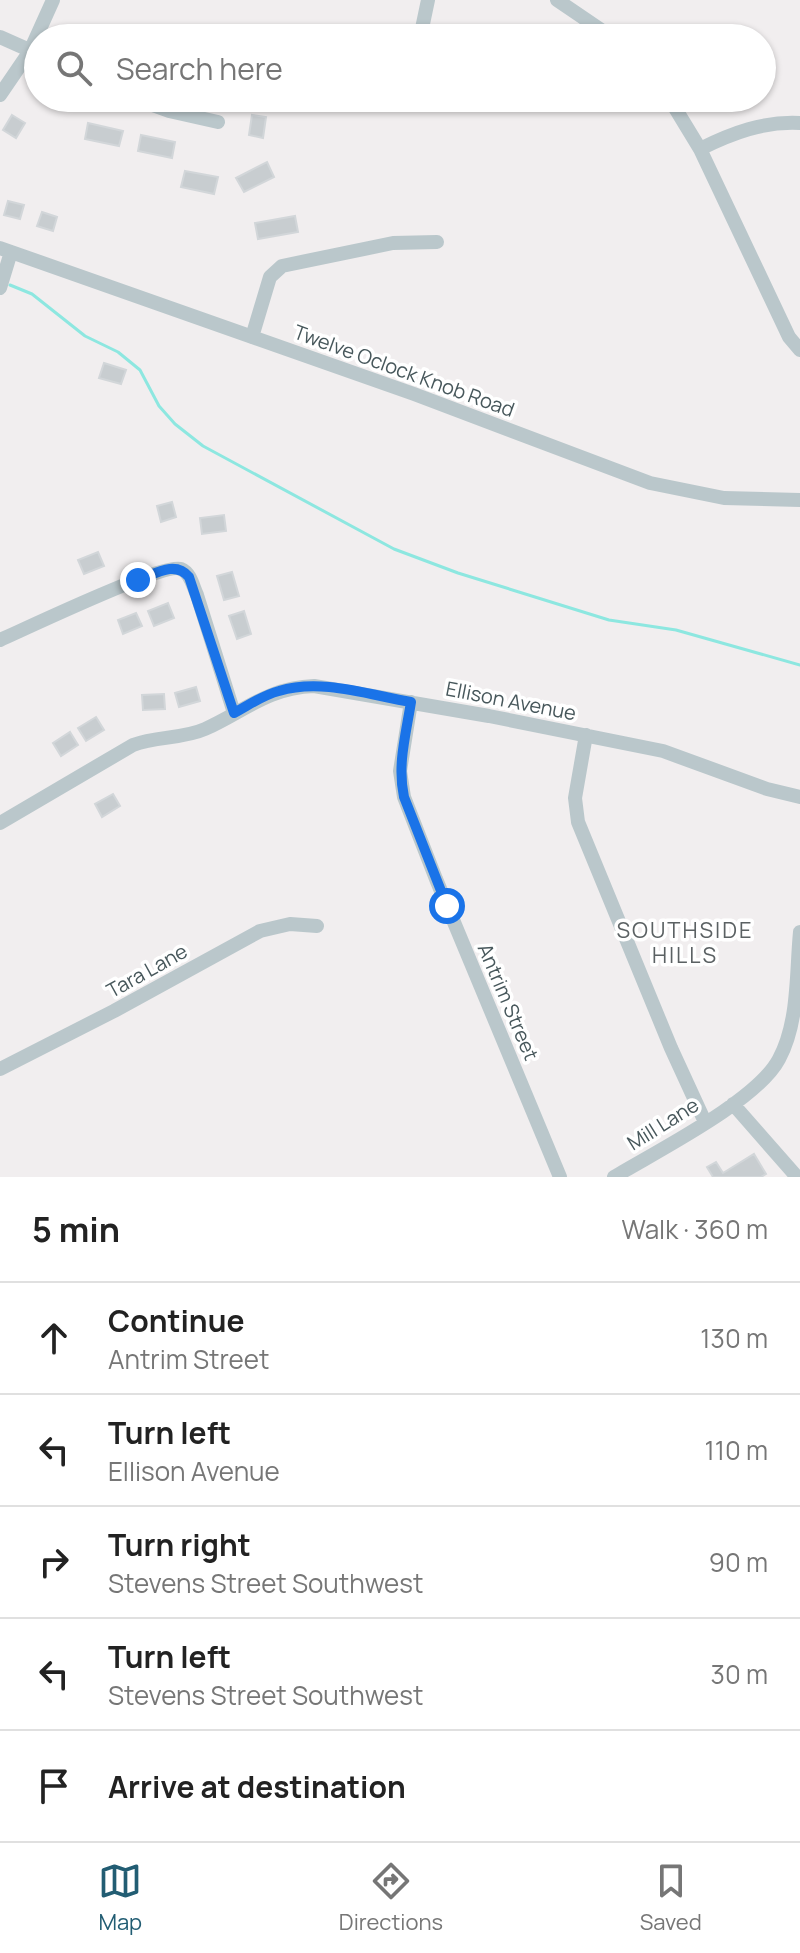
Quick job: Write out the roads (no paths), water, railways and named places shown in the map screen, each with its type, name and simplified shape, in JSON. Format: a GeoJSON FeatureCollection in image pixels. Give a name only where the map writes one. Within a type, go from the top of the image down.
{"type":"FeatureCollection","features":[{"type":"Feature","properties":{"kind":"street"},"geometry":{"type":"LineString","coordinates":[[44,24],[53,0]]}},
{"type":"Feature","properties":{"kind":"street"},"geometry":{"type":"LineString","coordinates":[[423,24],[428,0]]}},
{"type":"Feature","properties":{"kind":"street"},"geometry":{"type":"LineString","coordinates":[[557,0],[592,24]]}},
{"type":"Feature","properties":{"kind":"street"},"geometry":{"type":"LineString","coordinates":[[0,37],[24,48]]}},
{"type":"Feature","properties":{"kind":"street"},"geometry":{"type":"LineString","coordinates":[[0,95],[24,65]]}},
{"type":"Feature","properties":{"kind":"street"},"geometry":{"type":"LineString","coordinates":[[173,112],[218,122]]}},
{"type":"Feature","properties":{"kind":"street"},"geometry":{"type":"LineString","coordinates":[[678,112],[700,149],[789,337],[800,350]]}},
{"type":"Feature","properties":{"kind":"street"},"geometry":{"type":"LineString","coordinates":[[700,149],[748,129],[800,123]]}},
{"type":"Feature","properties":{"kind":"street"},"geometry":{"type":"LineString","coordinates":[[252,337],[270,277],[282,266],[393,243],[437,242]]}},
{"type":"Feature","properties":{"kind":"street"},"geometry":{"type":"LineString","coordinates":[[0,288],[6,250]]}},
{"type":"Feature","properties":{"kind":"street","name":"Twelve Oclock Knob Road"},"geometry":{"type":"LineString","coordinates":[[6,250],[428,399],[650,483],[724,498],[800,500]]}},
{"type":"Feature","properties":{"kind":"street"},"geometry":{"type":"LineString","coordinates":[[0,640],[138,580],[179,568],[189,577],[234,713]]}},
{"type":"Feature","properties":{"kind":"street","name":"Ellison Avenue"},"geometry":{"type":"LineString","coordinates":[[0,823],[133,745],[145,740],[192,734],[262,697],[296,687],[337,689],[663,751],[767,789],[800,797]]}},
{"type":"Feature","properties":{"kind":"street","name":"Antrim Street"},"geometry":{"type":"LineString","coordinates":[[411,702],[400,771],[404,797],[560,1177]]}},
{"type":"Feature","properties":{"kind":"street"},"geometry":{"type":"LineString","coordinates":[[586,735],[575,798],[578,822],[671,1048],[705,1122]]}},
{"type":"Feature","properties":{"kind":"street","name":"Tara Lane"},"geometry":{"type":"LineString","coordinates":[[0,1069],[128,1004],[260,931],[290,924],[317,926]]}},
{"type":"Feature","properties":{"kind":"street","name":"Mill Lane"},"geometry":{"type":"LineString","coordinates":[[614,1177],[733,1104],[760,1084],[779,1060],[793,1008],[800,932]]}},
{"type":"Feature","properties":{"kind":"street"},"geometry":{"type":"LineString","coordinates":[[733,1104],[797,1177]]}},
{"type":"Feature","properties":{"kind":"waterway"},"geometry":{"type":"LineString","coordinates":[[10,285],[32,294],[85,336],[118,352],[140,370],[159,406],[175,424],[203,446],[394,549],[458,573],[609,620],[676,630],[800,665]]}},
{"type":"Feature","properties":{"kind":"district","name":"SOUTHSIDE HILLS"},"geometry":{"type":"Point","coordinates":[685,942]}}]}
